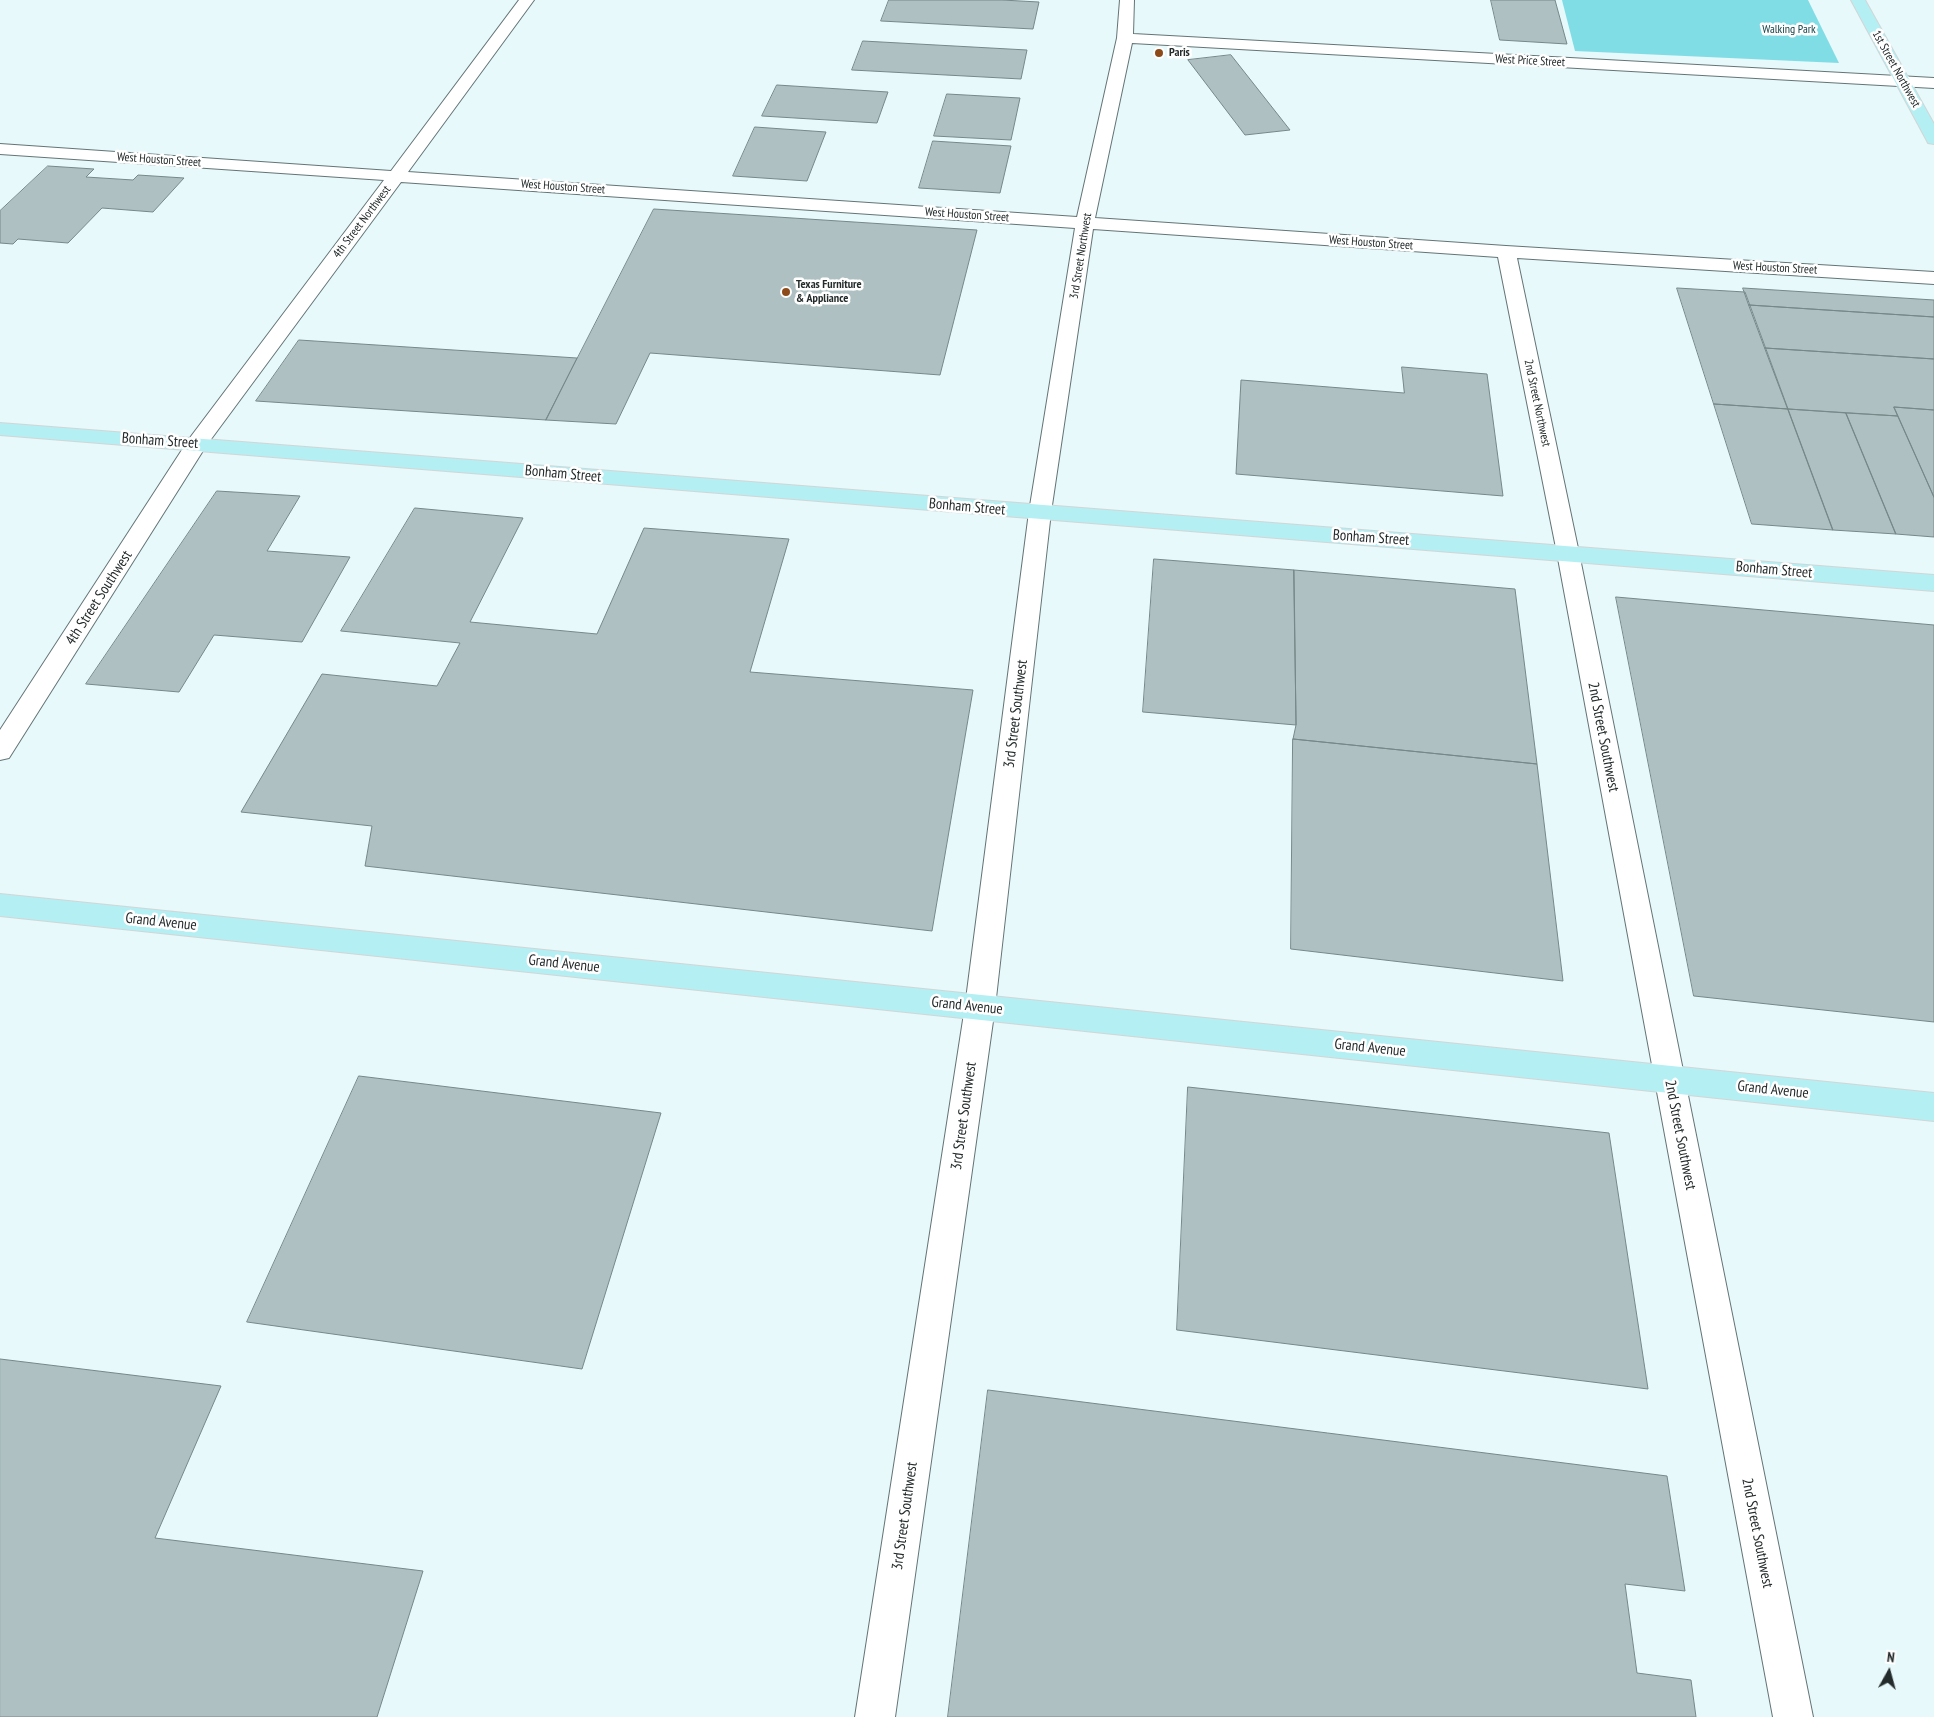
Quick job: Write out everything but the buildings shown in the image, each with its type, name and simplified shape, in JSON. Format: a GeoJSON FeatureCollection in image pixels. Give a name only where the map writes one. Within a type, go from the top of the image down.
{"type":"FeatureCollection","features":[{"type":"Feature","properties":{"kind":"main road","name":"1st Street Northwest"},"geometry":{"type":"LineString","coordinates":[[1858,0],[1934,139]]}},
{"type":"Feature","properties":{"kind":"main road","name":"Bonham Street"},"geometry":{"type":"LineString","coordinates":[[0,429],[1934,583]]}},
{"type":"Feature","properties":{"kind":"main road","name":"Grand Avenue"},"geometry":{"type":"LineString","coordinates":[[0,905],[1934,1107]]}},
{"type":"Feature","properties":{"kind":"street","name":"4th Street Northwest"},"geometry":{"type":"LineString","coordinates":[[197,444],[527,0]]}},
{"type":"Feature","properties":{"kind":"street","name":"3rd Street Northwest"},"geometry":{"type":"LineString","coordinates":[[1040,512],[1085,223],[1125,38],[1127,0]]}},
{"type":"Feature","properties":{"kind":"street","name":"West Price Street"},"geometry":{"type":"LineString","coordinates":[[1125,38],[1934,84]]}},
{"type":"Feature","properties":{"kind":"street","name":"West Houston Street"},"geometry":{"type":"LineString","coordinates":[[0,149],[1506,252],[1934,278]]}},
{"type":"Feature","properties":{"kind":"street","name":"2nd Street Northwest"},"geometry":{"type":"LineString","coordinates":[[1506,252],[1568,553]]}},
{"type":"Feature","properties":{"kind":"street","name":"4th Street Southwest"},"geometry":{"type":"LineString","coordinates":[[0,751],[197,444]]}},
{"type":"Feature","properties":{"kind":"street","name":"3rd Street Southwest"},"geometry":{"type":"LineString","coordinates":[[875,1717],[980,1007],[1040,512]]}},
{"type":"Feature","properties":{"kind":"street","name":"2nd Street Southwest"},"geometry":{"type":"LineString","coordinates":[[1568,553],[1793,1717]]}},
{"type":"Feature","properties":{"kind":"green space","name":"Walking Park"},"geometry":{"type":"Polygon","coordinates":[[[1562,0],[1808,0],[1839,63],[1575,51],[1562,0]]]}},
{"type":"Feature","properties":{"kind":"place","name":"Paris"},"geometry":{"type":"Point","coordinates":[1159,53]}},
{"type":"Feature","properties":{"kind":"place","name":"Texas Furniture & Appliance"},"geometry":{"type":"Point","coordinates":[786,292]}}]}
